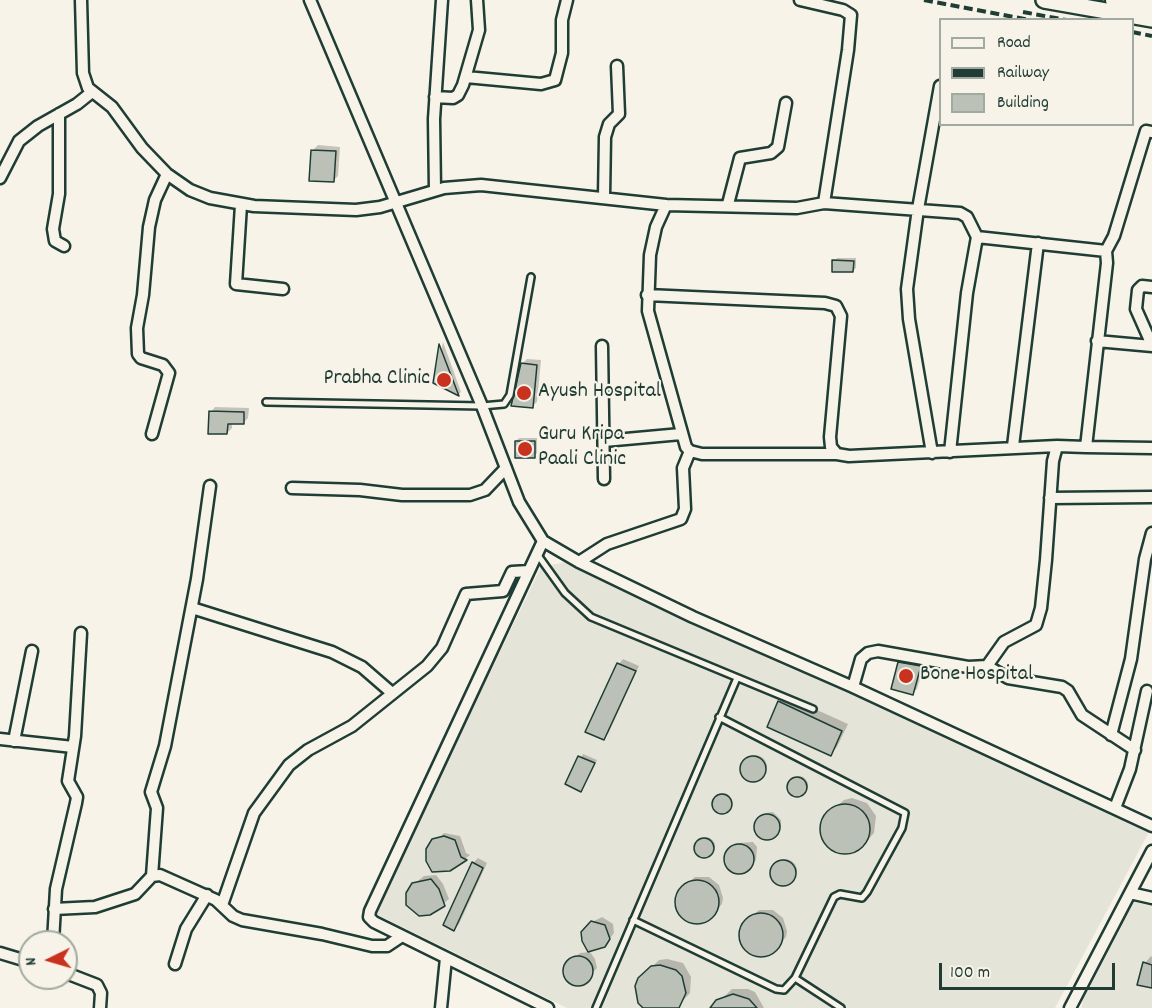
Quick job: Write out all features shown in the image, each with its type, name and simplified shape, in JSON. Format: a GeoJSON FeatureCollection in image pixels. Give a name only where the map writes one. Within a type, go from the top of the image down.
{"type":"FeatureCollection","features":[{"type":"Feature","properties":{"kind":"highway"},"geometry":{"type":"LineString","coordinates":[[1116,0],[1152,6]]}},
{"type":"Feature","properties":{"kind":"street"},"geometry":{"type":"LineString","coordinates":[[81,0],[83,73],[84,81],[92,92],[112,107],[142,148],[167,174],[201,195],[241,205],[356,210],[397,203],[435,190],[459,185],[501,186],[666,205],[728,204],[796,208],[824,203],[960,213],[972,225],[977,237],[967,292],[950,452]]}},
{"type":"Feature","properties":{"kind":"street"},"geometry":{"type":"LineString","coordinates":[[310,0],[525,513],[543,541],[579,562],[693,618],[853,687],[1152,826]]}},
{"type":"Feature","properties":{"kind":"street"},"geometry":{"type":"LineString","coordinates":[[435,190],[435,97],[442,0]]}},
{"type":"Feature","properties":{"kind":"street"},"geometry":{"type":"LineString","coordinates":[[435,97],[446,99],[458,95],[479,30],[477,0]]}},
{"type":"Feature","properties":{"kind":"street"},"geometry":{"type":"LineString","coordinates":[[466,76],[541,84],[555,80],[562,53],[562,20],[567,0]]}},
{"type":"Feature","properties":{"kind":"street"},"geometry":{"type":"LineString","coordinates":[[800,0],[843,10],[851,15],[848,50],[824,203]]}},
{"type":"Feature","properties":{"kind":"street"},"geometry":{"type":"LineString","coordinates":[[1044,0],[1152,19]]}},
{"type":"Feature","properties":{"kind":"street"},"geometry":{"type":"LineString","coordinates":[[604,197],[605,137],[609,124],[619,114],[617,66]]}},
{"type":"Feature","properties":{"kind":"street"},"geometry":{"type":"LineString","coordinates":[[0,178],[19,141],[38,126],[92,92]]}},
{"type":"Feature","properties":{"kind":"street"},"geometry":{"type":"LineString","coordinates":[[932,453],[907,304],[918,209],[939,92]]}},
{"type":"Feature","properties":{"kind":"street"},"geometry":{"type":"LineString","coordinates":[[728,204],[740,158],[771,153],[778,147],[786,103]]}},
{"type":"Feature","properties":{"kind":"street"},"geometry":{"type":"LineString","coordinates":[[59,114],[59,194],[53,229],[55,241],[64,246]]}},
{"type":"Feature","properties":{"kind":"street"},"geometry":{"type":"LineString","coordinates":[[1086,447],[1107,263],[1106,251],[1114,236],[1146,131],[1152,132]]}},
{"type":"Feature","properties":{"kind":"street"},"geometry":{"type":"LineString","coordinates":[[152,434],[169,373],[163,365],[141,358],[138,354],[136,334],[143,295],[149,227],[155,200],[167,174]]}},
{"type":"Feature","properties":{"kind":"street"},"geometry":{"type":"LineString","coordinates":[[241,205],[236,284],[283,289]]}},
{"type":"Feature","properties":{"kind":"street"},"geometry":{"type":"LineString","coordinates":[[666,205],[656,227],[650,255],[647,295],[649,325],[674,400],[681,434],[690,451],[702,454],[837,454],[932,453],[1058,446],[1152,448]]}},
{"type":"Feature","properties":{"kind":"street"},"geometry":{"type":"LineString","coordinates":[[977,237],[1106,251]]}},
{"type":"Feature","properties":{"kind":"street"},"geometry":{"type":"LineString","coordinates":[[1013,447],[1038,243]]}},
{"type":"Feature","properties":{"kind":"street"},"geometry":{"type":"LineString","coordinates":[[1097,341],[1152,345],[1136,309],[1138,290],[1142,286],[1152,286]]}},
{"type":"Feature","properties":{"kind":"street"},"geometry":{"type":"LineString","coordinates":[[647,295],[825,303],[836,306],[841,316],[830,437],[831,447],[837,454]]}},
{"type":"Feature","properties":{"kind":"street"},"geometry":{"type":"LineString","coordinates":[[602,346],[604,479]]}},
{"type":"Feature","properties":{"kind":"street"},"geometry":{"type":"LineString","coordinates":[[604,441],[681,434]]}},
{"type":"Feature","properties":{"kind":"street"},"geometry":{"type":"LineString","coordinates":[[987,666],[1004,642],[1032,629],[1040,616],[1053,461],[1058,446]]}},
{"type":"Feature","properties":{"kind":"street"},"geometry":{"type":"LineString","coordinates":[[579,562],[607,544],[681,519],[685,509],[683,468],[690,451]]}},
{"type":"Feature","properties":{"kind":"street"},"geometry":{"type":"LineString","coordinates":[[292,488],[360,490],[402,495],[470,495],[484,490],[506,468]]}},
{"type":"Feature","properties":{"kind":"street"},"geometry":{"type":"LineString","coordinates":[[54,909],[95,907],[135,894],[152,876],[157,808],[151,792],[165,746],[192,608],[210,486]]}},
{"type":"Feature","properties":{"kind":"street"},"geometry":{"type":"LineString","coordinates":[[1050,498],[1152,497]]}},
{"type":"Feature","properties":{"kind":"street"},"geometry":{"type":"LineString","coordinates":[[1111,735],[1125,688],[1145,559],[1152,533]]}},
{"type":"Feature","properties":{"kind":"street"},"geometry":{"type":"LineString","coordinates":[[543,541],[369,917],[374,922],[548,1008]]}},
{"type":"Feature","properties":{"kind":"street"},"geometry":{"type":"LineString","coordinates":[[222,905],[254,813],[289,765],[308,750],[352,726],[427,666],[442,648],[466,594],[503,591],[512,572],[529,571]]}},
{"type":"Feature","properties":{"kind":"street"},"geometry":{"type":"LineString","coordinates":[[192,608],[338,655],[362,667],[392,693]]}},
{"type":"Feature","properties":{"kind":"street"},"geometry":{"type":"LineString","coordinates":[[53,930],[58,876],[77,797],[68,781],[73,747],[81,633]]}},
{"type":"Feature","properties":{"kind":"street"},"geometry":{"type":"LineString","coordinates":[[14,741],[32,651]]}},
{"type":"Feature","properties":{"kind":"street"},"geometry":{"type":"LineString","coordinates":[[853,687],[861,659],[868,653],[878,651],[968,667],[987,666],[1008,678],[1062,687],[1068,691],[1082,715],[1135,750]]}},
{"type":"Feature","properties":{"kind":"street"},"geometry":{"type":"LineString","coordinates":[[1115,807],[1135,750],[1150,691],[1125,688]]}},
{"type":"Feature","properties":{"kind":"street"},"geometry":{"type":"LineString","coordinates":[[0,739],[73,747]]}},
{"type":"Feature","properties":{"kind":"street"},"geometry":{"type":"LineString","coordinates":[[1070,1008],[1152,851]]}},
{"type":"Feature","properties":{"kind":"street"},"geometry":{"type":"LineString","coordinates":[[152,876],[168,876],[207,895],[242,920],[322,934],[372,946],[387,946],[402,936]]}},
{"type":"Feature","properties":{"kind":"street"},"geometry":{"type":"LineString","coordinates":[[1130,892],[1152,898]]}},
{"type":"Feature","properties":{"kind":"street"},"geometry":{"type":"LineString","coordinates":[[175,964],[186,929],[207,895]]}},
{"type":"Feature","properties":{"kind":"street"},"geometry":{"type":"LineString","coordinates":[[0,953],[18,958]]}},
{"type":"Feature","properties":{"kind":"street"},"geometry":{"type":"LineString","coordinates":[[441,1008],[446,958]]}},
{"type":"Feature","properties":{"kind":"street"},"geometry":{"type":"LineString","coordinates":[[78,978],[97,985],[101,993],[100,1008]]}},
{"type":"Feature","properties":{"kind":"lane"},"geometry":{"type":"LineString","coordinates":[[266,402],[499,405],[508,400],[531,277]]}},
{"type":"Feature","properties":{"kind":"lane"},"geometry":{"type":"LineString","coordinates":[[537,554],[565,593],[591,617],[813,709]]}},
{"type":"Feature","properties":{"kind":"lane"},"geometry":{"type":"LineString","coordinates":[[596,1008],[736,678]]}},
{"type":"Feature","properties":{"kind":"lane"},"geometry":{"type":"LineString","coordinates":[[633,920],[776,989],[784,990],[795,978],[834,897],[840,894],[862,898],[902,828],[905,813],[719,717]]}},
{"type":"Feature","properties":{"kind":"lane"},"geometry":{"type":"LineString","coordinates":[[795,978],[841,1008]]}},
{"type":"Feature","properties":{"kind":"shaded area"},"geometry":{"type":"Polygon","coordinates":[[[566,562],[1149,832],[1055,1008],[567,1008],[374,913],[541,567],[566,562]]]}},
{"type":"Feature","properties":{"kind":"shaded area"},"geometry":{"type":"Polygon","coordinates":[[[1131,897],[1152,902],[1152,1008],[1082,1008],[1083,990],[1131,897]]]}},
{"type":"Feature","properties":{"kind":"building"},"geometry":{"type":"Polygon","coordinates":[[[311,150],[336,151],[334,182],[309,181],[311,150]]]}},
{"type":"Feature","properties":{"kind":"building"},"geometry":{"type":"Polygon","coordinates":[[[832,260],[854,261],[853,272],[832,272],[832,260]]]}},
{"type":"Feature","properties":{"kind":"building"},"geometry":{"type":"Polygon","coordinates":[[[439,344],[459,396],[433,383],[439,344]]]}},
{"type":"Feature","properties":{"kind":"building"},"geometry":{"type":"Polygon","coordinates":[[[521,363],[537,365],[533,408],[511,406],[521,363]]]}},
{"type":"Feature","properties":{"kind":"building"},"geometry":{"type":"Polygon","coordinates":[[[209,411],[244,412],[244,424],[228,424],[227,434],[208,434],[209,411]]]}},
{"type":"Feature","properties":{"kind":"building"},"geometry":{"type":"Polygon","coordinates":[[[515,441],[535,441],[535,458],[515,458],[515,441]]]}},
{"type":"Feature","properties":{"kind":"building"},"geometry":{"type":"Polygon","coordinates":[[[898,662],[921,666],[913,695],[891,689],[898,662]]]}},
{"type":"Feature","properties":{"kind":"building"},"geometry":{"type":"Polygon","coordinates":[[[617,663],[636,671],[604,740],[585,732],[617,663]]]}},
{"type":"Feature","properties":{"kind":"building"},"geometry":{"type":"Polygon","coordinates":[[[778,701],[842,731],[831,756],[767,727],[778,701]]]}},
{"type":"Feature","properties":{"kind":"building"},"geometry":{"type":"Polygon","coordinates":[[[578,756],[595,763],[581,792],[565,784],[578,756]]]}},
{"type":"Feature","properties":{"kind":"building"},"geometry":{"type":"Polygon","coordinates":[[[753,756],[762,760],[766,769],[762,778],[753,782],[744,778],[740,769],[744,760],[753,756]]]}},
{"type":"Feature","properties":{"kind":"building"},"geometry":{"type":"Polygon","coordinates":[[[797,777],[804,780],[807,787],[804,794],[797,797],[790,794],[787,787],[790,780],[797,777]]]}},
{"type":"Feature","properties":{"kind":"building"},"geometry":{"type":"Polygon","coordinates":[[[722,794],[729,797],[732,804],[729,811],[722,814],[715,811],[712,804],[715,797],[722,794]]]}},
{"type":"Feature","properties":{"kind":"building"},"geometry":{"type":"Polygon","coordinates":[[[840,804],[850,804],[863,811],[870,824],[870,834],[863,847],[850,854],[840,854],[831,850],[824,843],[820,834],[820,824],[824,815],[831,808],[840,804]]]}},
{"type":"Feature","properties":{"kind":"building"},"geometry":{"type":"Polygon","coordinates":[[[767,814],[776,818],[780,827],[776,836],[767,840],[758,836],[754,827],[758,818],[767,814]]]}},
{"type":"Feature","properties":{"kind":"building"},"geometry":{"type":"Polygon","coordinates":[[[444,836],[455,840],[461,857],[467,860],[450,871],[432,872],[426,861],[426,849],[432,839],[444,836]]]}},
{"type":"Feature","properties":{"kind":"building"},"geometry":{"type":"Polygon","coordinates":[[[704,838],[711,841],[714,848],[711,855],[704,858],[697,855],[694,848],[697,841],[704,838]]]}},
{"type":"Feature","properties":{"kind":"building"},"geometry":{"type":"Polygon","coordinates":[[[739,844],[749,849],[754,859],[749,869],[739,874],[729,869],[724,859],[729,849],[739,844]]]}},
{"type":"Feature","properties":{"kind":"building"},"geometry":{"type":"Polygon","coordinates":[[[783,860],[792,864],[796,873],[792,882],[783,886],[774,882],[770,873],[774,864],[783,860]]]}},
{"type":"Feature","properties":{"kind":"building"},"geometry":{"type":"Polygon","coordinates":[[[472,862],[483,868],[454,931],[443,925],[472,862]]]}},
{"type":"Feature","properties":{"kind":"building"},"geometry":{"type":"Polygon","coordinates":[[[431,879],[439,889],[445,906],[430,915],[419,916],[406,905],[406,893],[412,883],[431,879]]]}},
{"type":"Feature","properties":{"kind":"building"},"geometry":{"type":"Polygon","coordinates":[[[697,880],[713,886],[719,902],[713,918],[697,924],[681,918],[675,902],[681,886],[697,880]]]}},
{"type":"Feature","properties":{"kind":"building"},"geometry":{"type":"Polygon","coordinates":[[[761,913],[777,919],[783,935],[777,951],[761,957],[745,951],[739,935],[745,919],[761,913]]]}},
{"type":"Feature","properties":{"kind":"building"},"geometry":{"type":"Polygon","coordinates":[[[591,921],[605,925],[610,939],[605,947],[588,952],[582,941],[581,932],[591,921]]]}},
{"type":"Feature","properties":{"kind":"building"},"geometry":{"type":"Polygon","coordinates":[[[578,956],[584,957],[592,965],[592,977],[584,985],[578,986],[572,985],[564,977],[563,971],[564,965],[572,957],[578,956]]]}},
{"type":"Feature","properties":{"kind":"building"},"geometry":{"type":"Polygon","coordinates":[[[1143,962],[1152,965],[1152,988],[1137,985],[1143,962]]]}},
{"type":"Feature","properties":{"kind":"building"},"geometry":{"type":"Polygon","coordinates":[[[660,965],[676,970],[682,976],[686,993],[679,1008],[643,1008],[638,1003],[635,986],[638,978],[651,966],[660,965]]]}},
{"type":"Feature","properties":{"kind":"building"},"geometry":{"type":"Polygon","coordinates":[[[733,994],[749,999],[757,1008],[710,1008],[716,1000],[733,994]]]}},
{"type":"Feature","properties":{"kind":"railway"},"geometry":{"type":"LineString","coordinates":[[924,0],[1019,18]]}},
{"type":"Feature","properties":{"kind":"railway"},"geometry":{"type":"LineString","coordinates":[[1023,12],[1055,18]]}},
{"type":"Feature","properties":{"kind":"railway"},"geometry":{"type":"LineString","coordinates":[[1134,32],[1152,36]]}},
{"type":"Feature","properties":{"kind":"place","name":"Prabha Clinic"},"geometry":{"type":"Point","coordinates":[444,380]}},
{"type":"Feature","properties":{"kind":"place","name":"Ayush Hospital"},"geometry":{"type":"Point","coordinates":[524,393]}},
{"type":"Feature","properties":{"kind":"place","name":"Guru Kripa Paali Clinic"},"geometry":{"type":"Point","coordinates":[525,449]}},
{"type":"Feature","properties":{"kind":"place","name":"Bone Hospital"},"geometry":{"type":"Point","coordinates":[906,676]}}]}
